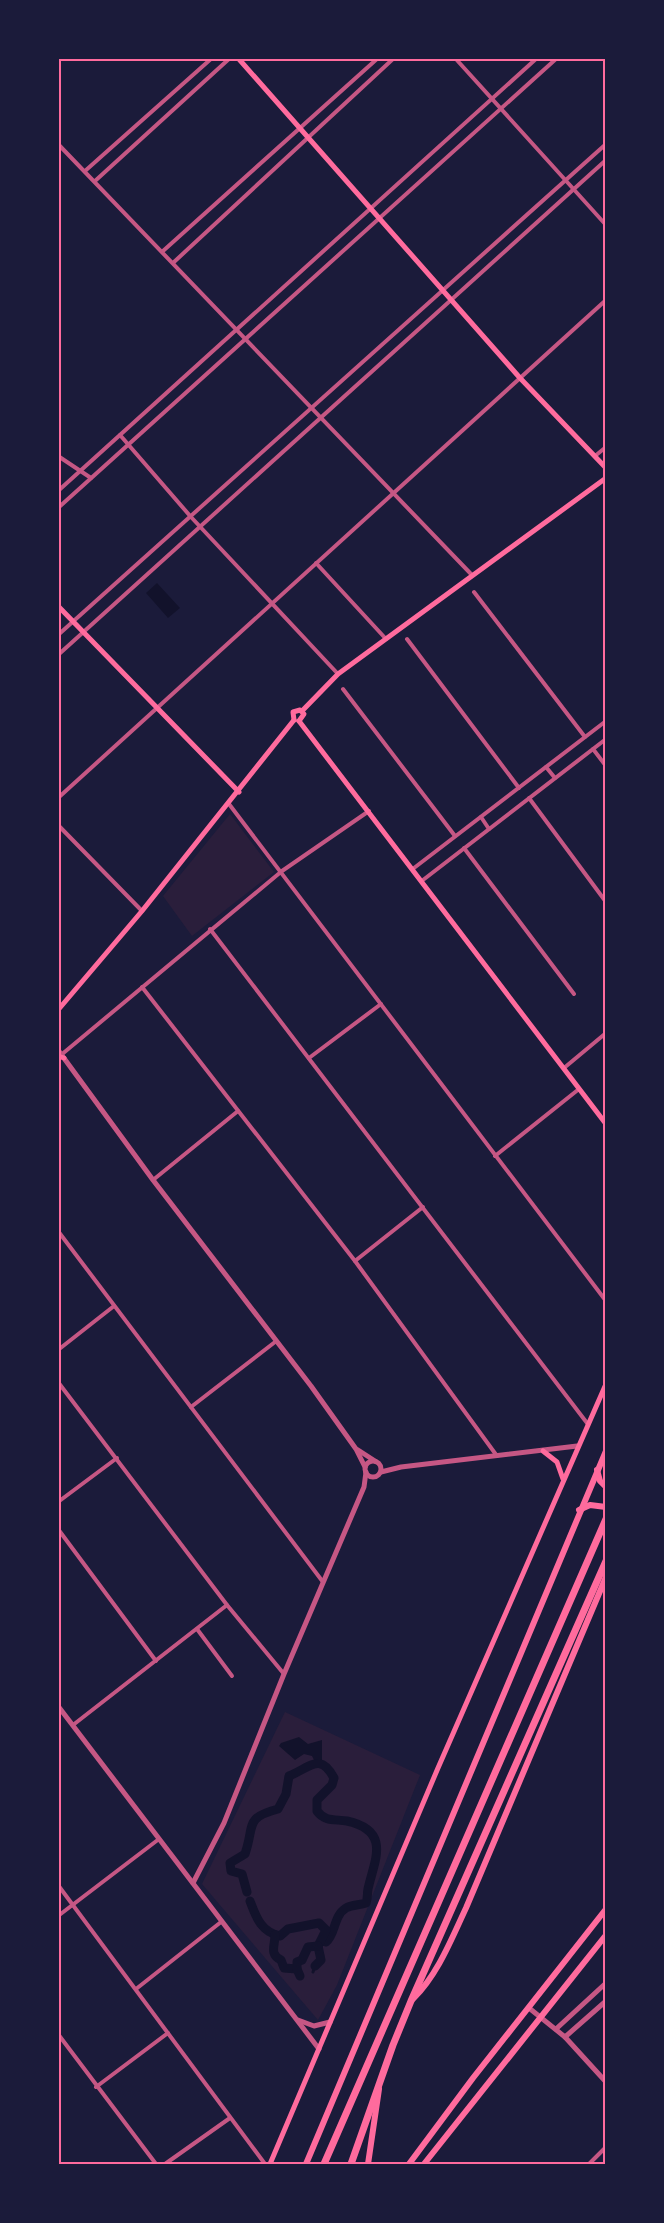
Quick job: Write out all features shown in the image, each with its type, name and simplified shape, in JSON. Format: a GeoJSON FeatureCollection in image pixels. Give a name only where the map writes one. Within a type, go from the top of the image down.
{"type":"FeatureCollection","features":[{"type":"Feature","properties":{"kind":"highway"},"geometry":{"type":"LineString","coordinates":[[324,2164],[606,1519]]}},
{"type":"Feature","properties":{"kind":"highway"},"geometry":{"type":"LineString","coordinates":[[351,2164],[411,2001],[606,1561]]}},
{"type":"Feature","properties":{"kind":"main road"},"geometry":{"type":"LineString","coordinates":[[238,58],[520,378],[606,468]]}},
{"type":"Feature","properties":{"kind":"main road"},"geometry":{"type":"LineString","coordinates":[[302,711],[338,674],[471,574],[606,478]]}},
{"type":"Feature","properties":{"kind":"main road"},"geometry":{"type":"LineString","coordinates":[[58,606],[239,792]]}},
{"type":"Feature","properties":{"kind":"main road"},"geometry":{"type":"LineString","coordinates":[[302,711],[294,710],[292,715],[414,868],[606,1124]]}},
{"type":"Feature","properties":{"kind":"main road"},"geometry":{"type":"LineString","coordinates":[[59,1010],[297,720],[303,717],[302,711]]}},
{"type":"Feature","properties":{"kind":"main road"},"geometry":{"type":"LineString","coordinates":[[270,2164],[577,1446],[606,1384]]}},
{"type":"Feature","properties":{"kind":"main road"},"geometry":{"type":"LineString","coordinates":[[543,1451],[557,1462],[563,1479]]}},
{"type":"Feature","properties":{"kind":"main road"},"geometry":{"type":"LineString","coordinates":[[306,2164],[328,2106],[392,1964],[579,1510],[606,1451]]}},
{"type":"Feature","properties":{"kind":"main road"},"geometry":{"type":"LineString","coordinates":[[597,1470],[600,1481],[606,1487]]}},
{"type":"Feature","properties":{"kind":"main road"},"geometry":{"type":"LineString","coordinates":[[579,1510],[590,1505],[606,1507]]}},
{"type":"Feature","properties":{"kind":"main road"},"geometry":{"type":"LineString","coordinates":[[411,2001],[440,1961],[466,1908],[606,1577]]}},
{"type":"Feature","properties":{"kind":"main road"},"geometry":{"type":"LineString","coordinates":[[409,2164],[606,1908]]}},
{"type":"Feature","properties":{"kind":"main road"},"geometry":{"type":"LineString","coordinates":[[424,2164],[606,1935]]}},
{"type":"Feature","properties":{"kind":"main road"},"geometry":{"type":"LineString","coordinates":[[368,2164],[379,2086]]}},
{"type":"Feature","properties":{"kind":"street"},"geometry":{"type":"LineString","coordinates":[[85,171],[212,58]]}},
{"type":"Feature","properties":{"kind":"street"},"geometry":{"type":"LineString","coordinates":[[95,181],[230,58]]}},
{"type":"Feature","properties":{"kind":"street"},"geometry":{"type":"LineString","coordinates":[[163,251],[378,58]]}},
{"type":"Feature","properties":{"kind":"street"},"geometry":{"type":"LineString","coordinates":[[174,262],[394,58]]}},
{"type":"Feature","properties":{"kind":"street"},"geometry":{"type":"LineString","coordinates":[[455,58],[606,225]]}},
{"type":"Feature","properties":{"kind":"street"},"geometry":{"type":"LineString","coordinates":[[58,491],[537,58]]}},
{"type":"Feature","properties":{"kind":"street"},"geometry":{"type":"LineString","coordinates":[[58,508],[557,58]]}},
{"type":"Feature","properties":{"kind":"street"},"geometry":{"type":"LineString","coordinates":[[58,144],[174,262],[312,410],[471,574]]}},
{"type":"Feature","properties":{"kind":"street"},"geometry":{"type":"LineString","coordinates":[[58,635],[445,292],[606,144]]}},
{"type":"Feature","properties":{"kind":"street"},"geometry":{"type":"LineString","coordinates":[[58,655],[606,160]]}},
{"type":"Feature","properties":{"kind":"street"},"geometry":{"type":"LineString","coordinates":[[58,798],[606,300]]}},
{"type":"Feature","properties":{"kind":"street"},"geometry":{"type":"LineString","coordinates":[[120,435],[201,528],[273,602],[338,674]]}},
{"type":"Feature","properties":{"kind":"street"},"geometry":{"type":"LineString","coordinates":[[594,457],[606,447]]}},
{"type":"Feature","properties":{"kind":"street"},"geometry":{"type":"LineString","coordinates":[[58,456],[91,478]]}},
{"type":"Feature","properties":{"kind":"street"},"geometry":{"type":"LineString","coordinates":[[316,563],[386,639]]}},
{"type":"Feature","properties":{"kind":"street"},"geometry":{"type":"LineString","coordinates":[[474,592],[585,737]]}},
{"type":"Feature","properties":{"kind":"street"},"geometry":{"type":"LineString","coordinates":[[407,639],[519,788]]}},
{"type":"Feature","properties":{"kind":"street"},"geometry":{"type":"LineString","coordinates":[[343,690],[455,836]]}},
{"type":"Feature","properties":{"kind":"street"},"geometry":{"type":"LineString","coordinates":[[414,868],[606,721]]}},
{"type":"Feature","properties":{"kind":"street"},"geometry":{"type":"LineString","coordinates":[[423,880],[606,739]]}},
{"type":"Feature","properties":{"kind":"street"},"geometry":{"type":"LineString","coordinates":[[592,749],[606,766]]}},
{"type":"Feature","properties":{"kind":"street"},"geometry":{"type":"LineString","coordinates":[[546,767],[555,778]]}},
{"type":"Feature","properties":{"kind":"street"},"geometry":{"type":"LineString","coordinates":[[529,798],[606,902]]}},
{"type":"Feature","properties":{"kind":"street"},"geometry":{"type":"LineString","coordinates":[[229,804],[282,871],[606,1302]]}},
{"type":"Feature","properties":{"kind":"street"},"geometry":{"type":"LineString","coordinates":[[369,811],[282,871],[60,1054],[356,1449],[366,1470],[374,1477]]}},
{"type":"Feature","properties":{"kind":"street"},"geometry":{"type":"LineString","coordinates":[[481,817],[489,829]]}},
{"type":"Feature","properties":{"kind":"street"},"geometry":{"type":"LineString","coordinates":[[58,825],[142,911]]}},
{"type":"Feature","properties":{"kind":"street"},"geometry":{"type":"LineString","coordinates":[[464,848],[574,994]]}},
{"type":"Feature","properties":{"kind":"street"},"geometry":{"type":"LineString","coordinates":[[210,929],[587,1423]]}},
{"type":"Feature","properties":{"kind":"street"},"geometry":{"type":"LineString","coordinates":[[142,987],[355,1261],[497,1456]]}},
{"type":"Feature","properties":{"kind":"street"},"geometry":{"type":"LineString","coordinates":[[309,1058],[381,1004]]}},
{"type":"Feature","properties":{"kind":"street"},"geometry":{"type":"LineString","coordinates":[[564,1068],[606,1033]]}},
{"type":"Feature","properties":{"kind":"street"},"geometry":{"type":"LineString","coordinates":[[495,1156],[579,1089]]}},
{"type":"Feature","properties":{"kind":"street"},"geometry":{"type":"LineString","coordinates":[[153,1180],[238,1111]]}},
{"type":"Feature","properties":{"kind":"street"},"geometry":{"type":"LineString","coordinates":[[355,1261],[423,1208]]}},
{"type":"Feature","properties":{"kind":"street"},"geometry":{"type":"LineString","coordinates":[[58,1231],[324,1582]]}},
{"type":"Feature","properties":{"kind":"street"},"geometry":{"type":"LineString","coordinates":[[58,1350],[114,1306]]}},
{"type":"Feature","properties":{"kind":"street"},"geometry":{"type":"LineString","coordinates":[[191,1407],[275,1342]]}},
{"type":"Feature","properties":{"kind":"street"},"geometry":{"type":"LineString","coordinates":[[58,1382],[227,1605],[284,1674]]}},
{"type":"Feature","properties":{"kind":"street"},"geometry":{"type":"LineString","coordinates":[[364,1487],[381,1472],[401,1467],[577,1446]]}},
{"type":"Feature","properties":{"kind":"street"},"geometry":{"type":"LineString","coordinates":[[356,1449],[378,1463],[381,1472]]}},
{"type":"Feature","properties":{"kind":"street"},"geometry":{"type":"LineString","coordinates":[[58,1502],[117,1458]]}},
{"type":"Feature","properties":{"kind":"street"},"geometry":{"type":"LineString","coordinates":[[193,1883],[224,1823],[284,1674],[364,1487],[368,1463],[401,1467]]}},
{"type":"Feature","properties":{"kind":"street"},"geometry":{"type":"LineString","coordinates":[[58,1529],[156,1660]]}},
{"type":"Feature","properties":{"kind":"street"},"geometry":{"type":"LineString","coordinates":[[73,1725],[227,1605]]}},
{"type":"Feature","properties":{"kind":"street"},"geometry":{"type":"LineString","coordinates":[[197,1629],[232,1676]]}},
{"type":"Feature","properties":{"kind":"street"},"geometry":{"type":"LineString","coordinates":[[58,1706],[319,2049]]}},
{"type":"Feature","properties":{"kind":"street"},"geometry":{"type":"LineString","coordinates":[[58,1916],[159,1839]]}},
{"type":"Feature","properties":{"kind":"street"},"geometry":{"type":"LineString","coordinates":[[58,1885],[265,2164]]}},
{"type":"Feature","properties":{"kind":"street"},"geometry":{"type":"LineString","coordinates":[[136,1989],[221,1922]]}},
{"type":"Feature","properties":{"kind":"street"},"geometry":{"type":"LineString","coordinates":[[556,2029],[606,1983]]}},
{"type":"Feature","properties":{"kind":"street"},"geometry":{"type":"LineString","coordinates":[[565,2037],[606,2001]]}},
{"type":"Feature","properties":{"kind":"street"},"geometry":{"type":"LineString","coordinates":[[529,2008],[565,2037],[606,2082]]}},
{"type":"Feature","properties":{"kind":"street"},"geometry":{"type":"LineString","coordinates":[[297,2019],[314,2026],[330,2022]]}},
{"type":"Feature","properties":{"kind":"street"},"geometry":{"type":"LineString","coordinates":[[96,2087],[168,2033]]}},
{"type":"Feature","properties":{"kind":"street"},"geometry":{"type":"LineString","coordinates":[[58,2034],[156,2164]]}},
{"type":"Feature","properties":{"kind":"street"},"geometry":{"type":"LineString","coordinates":[[58,2044],[63,2041]]}},
{"type":"Feature","properties":{"kind":"street"},"geometry":{"type":"LineString","coordinates":[[165,2164],[230,2118]]}},
{"type":"Feature","properties":{"kind":"street"},"geometry":{"type":"LineString","coordinates":[[589,2164],[606,2147]]}},
{"type":"Feature","properties":{"kind":"shaded area"},"geometry":{"type":"Polygon","coordinates":[[[157,583],[180,608],[168,618],[146,593],[157,583]]]}},
{"type":"Feature","properties":{"kind":"shaded area"},"geometry":{"type":"Polygon","coordinates":[[[230,814],[274,872],[192,936],[163,896],[230,814]]]}},
{"type":"Feature","properties":{"kind":"shaded area"},"geometry":{"type":"Polygon","coordinates":[[[285,1712],[420,1775],[337,1985],[318,2020],[202,1884],[285,1712]]]}},
{"type":"Feature","properties":{"kind":"shaded area"},"geometry":{"type":"Polygon","coordinates":[[[299,1737],[308,1744],[322,1740],[322,1763],[316,1764],[312,1756],[304,1754],[295,1760],[279,1746],[281,1743],[299,1737]]]}},
{"type":"Feature","properties":{"kind":"waterway"},"geometry":{"type":"LineString","coordinates":[[247,1892],[242,1874],[231,1871],[230,1863],[245,1854],[252,1824],[260,1816],[278,1809],[286,1794],[289,1776],[314,1764],[324,1765],[334,1778],[332,1785],[317,1800],[317,1811],[327,1818],[361,1826],[370,1832],[377,1848],[366,1903],[348,1907],[342,1911],[329,1939],[326,1942],[323,1941]]}},
{"type":"Feature","properties":{"kind":"waterway"},"geometry":{"type":"LineString","coordinates":[[250,1901],[260,1923],[268,1931],[280,1936],[288,1929],[319,1923],[326,1930],[318,1946],[321,1960],[315,1966]]}},
{"type":"Feature","properties":{"kind":"waterway"},"geometry":{"type":"LineString","coordinates":[[275,1935],[275,1955],[281,1960],[284,1968],[297,1969]]}},
{"type":"Feature","properties":{"kind":"waterway"},"geometry":{"type":"LineString","coordinates":[[300,1976],[297,1962],[302,1960],[308,1947],[318,1946]]}},
{"type":"Feature","properties":{"kind":"waterway"},"geometry":{"type":"LineString","coordinates":[[313,1972],[315,1966]]}}]}
